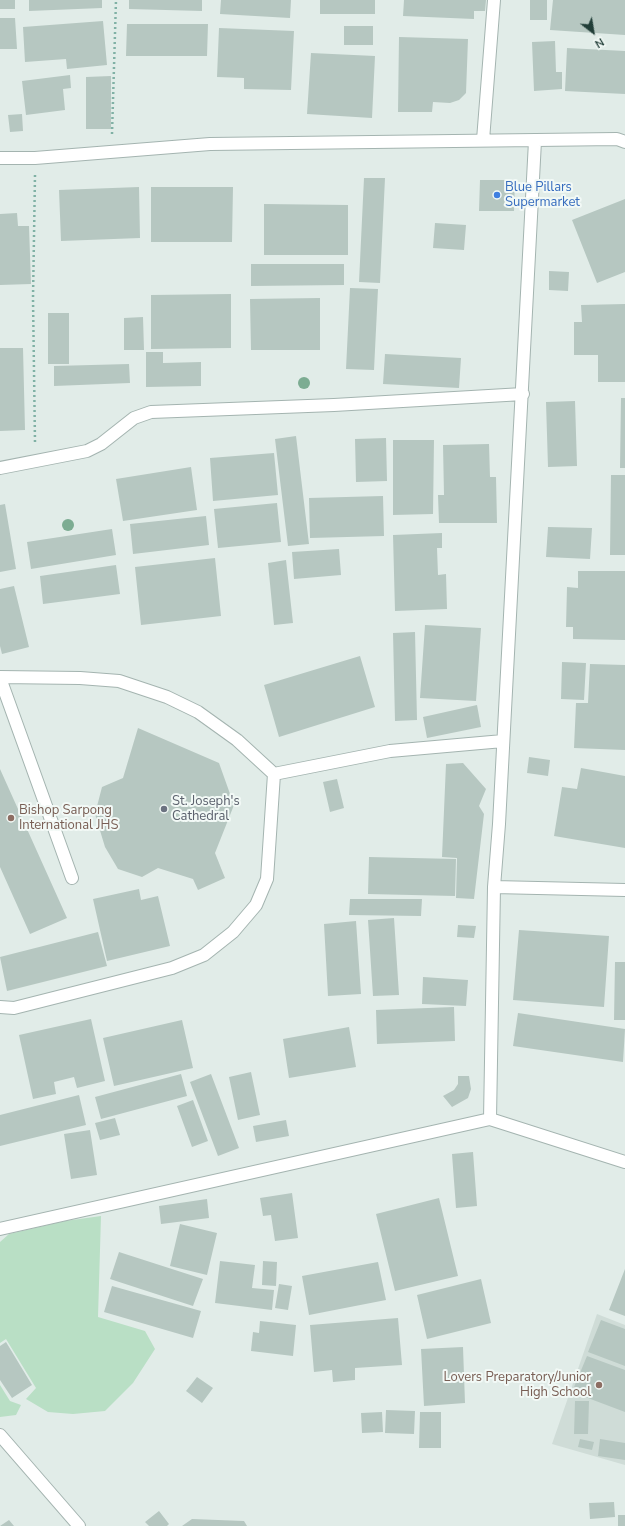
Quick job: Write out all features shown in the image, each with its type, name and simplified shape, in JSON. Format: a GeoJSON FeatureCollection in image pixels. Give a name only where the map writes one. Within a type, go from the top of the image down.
{"type":"FeatureCollection","features":[{"type":"Feature","properties":{"kind":"street"},"geometry":{"type":"LineString","coordinates":[[483,140],[494,0]]}},
{"type":"Feature","properties":{"kind":"street"},"geometry":{"type":"LineString","coordinates":[[0,158],[35,158],[111,153],[210,144],[483,140],[535,141],[617,138],[625,142]]}},
{"type":"Feature","properties":{"kind":"street"},"geometry":{"type":"LineString","coordinates":[[490,1119],[494,887],[499,824],[523,394],[535,141]]}},
{"type":"Feature","properties":{"kind":"street"},"geometry":{"type":"LineString","coordinates":[[0,468],[87,451],[102,444],[134,418],[151,412],[334,405],[523,394]]}},
{"type":"Feature","properties":{"kind":"street"},"geometry":{"type":"LineString","coordinates":[[72,878],[0,677],[80,678],[119,681],[167,697],[198,712],[237,740],[274,774]]}},
{"type":"Feature","properties":{"kind":"street"},"geometry":{"type":"LineString","coordinates":[[274,774],[390,751],[503,741]]}},
{"type":"Feature","properties":{"kind":"street"},"geometry":{"type":"LineString","coordinates":[[0,1007],[14,1008],[172,968],[204,955],[234,932],[256,905],[268,879],[274,774]]}},
{"type":"Feature","properties":{"kind":"street"},"geometry":{"type":"LineString","coordinates":[[494,887],[625,890]]}},
{"type":"Feature","properties":{"kind":"street"},"geometry":{"type":"LineString","coordinates":[[0,1229],[490,1119],[625,1162]]}},
{"type":"Feature","properties":{"kind":"street"},"geometry":{"type":"LineString","coordinates":[[0,1435],[79,1526]]}},
{"type":"Feature","properties":{"kind":"path"},"geometry":{"type":"LineString","coordinates":[[111,153],[116,0]]}},
{"type":"Feature","properties":{"kind":"path"},"geometry":{"type":"LineString","coordinates":[[35,158],[33,298],[36,461]]}},
{"type":"Feature","properties":{"kind":"shaded area","name":"Lovers Preparatory/Junior High School"},"geometry":{"type":"Polygon","coordinates":[[[597,1314],[625,1325],[625,1465],[552,1444],[597,1314]]]}},
{"type":"Feature","properties":{"kind":"green space"},"geometry":{"type":"Polygon","coordinates":[[[101,1216],[98,1317],[145,1331],[155,1349],[133,1383],[105,1411],[73,1414],[48,1412],[26,1399],[36,1388],[6,1339],[0,1343],[0,1242],[9,1234],[65,1221],[101,1216]]]}},
{"type":"Feature","properties":{"kind":"green space"},"geometry":{"type":"Polygon","coordinates":[[[0,1385],[10,1401],[21,1405],[16,1415],[0,1417],[0,1385]]]}},
{"type":"Feature","properties":{"kind":"building"},"geometry":{"type":"Polygon","coordinates":[[[0,0],[15,0],[15,9],[0,9],[0,0]]]}},
{"type":"Feature","properties":{"kind":"building"},"geometry":{"type":"Polygon","coordinates":[[[29,0],[102,0],[102,8],[29,11],[29,0]]]}},
{"type":"Feature","properties":{"kind":"building"},"geometry":{"type":"Polygon","coordinates":[[[129,0],[202,0],[202,11],[129,9],[129,0]]]}},
{"type":"Feature","properties":{"kind":"building"},"geometry":{"type":"Polygon","coordinates":[[[221,0],[291,0],[290,18],[220,14],[221,0]]]}},
{"type":"Feature","properties":{"kind":"building"},"geometry":{"type":"Polygon","coordinates":[[[320,0],[375,0],[375,14],[320,14],[320,0]]]}},
{"type":"Feature","properties":{"kind":"building"},"geometry":{"type":"Polygon","coordinates":[[[404,0],[486,0],[485,11],[474,11],[474,19],[403,16],[404,0]]]}},
{"type":"Feature","properties":{"kind":"building"},"geometry":{"type":"Polygon","coordinates":[[[530,0],[547,0],[547,20],[530,20],[530,0]]]}},
{"type":"Feature","properties":{"kind":"building"},"geometry":{"type":"Polygon","coordinates":[[[553,0],[625,0],[625,35],[550,30],[553,0]]]}},
{"type":"Feature","properties":{"kind":"building"},"geometry":{"type":"Polygon","coordinates":[[[0,18],[15,18],[17,49],[0,49],[0,18]]]}},
{"type":"Feature","properties":{"kind":"building"},"geometry":{"type":"Polygon","coordinates":[[[103,21],[107,65],[67,69],[66,59],[25,62],[23,27],[103,21]]]}},
{"type":"Feature","properties":{"kind":"building"},"geometry":{"type":"Polygon","coordinates":[[[127,24],[208,24],[207,56],[126,56],[127,24]]]}},
{"type":"Feature","properties":{"kind":"building"},"geometry":{"type":"Polygon","coordinates":[[[344,26],[373,26],[373,45],[344,45],[344,26]]]}},
{"type":"Feature","properties":{"kind":"building"},"geometry":{"type":"Polygon","coordinates":[[[219,28],[294,31],[291,90],[244,89],[244,78],[217,77],[219,28]]]}},
{"type":"Feature","properties":{"kind":"building"},"geometry":{"type":"Polygon","coordinates":[[[399,37],[468,39],[466,93],[459,100],[450,103],[433,102],[432,112],[398,112],[399,37]]]}},
{"type":"Feature","properties":{"kind":"building"},"geometry":{"type":"Polygon","coordinates":[[[555,41],[556,72],[562,72],[562,89],[534,91],[532,42],[555,41]]]}},
{"type":"Feature","properties":{"kind":"building"},"geometry":{"type":"Polygon","coordinates":[[[567,48],[625,51],[625,94],[565,91],[567,48]]]}},
{"type":"Feature","properties":{"kind":"building"},"geometry":{"type":"Polygon","coordinates":[[[311,53],[375,56],[372,118],[307,114],[311,53]]]}},
{"type":"Feature","properties":{"kind":"building"},"geometry":{"type":"Polygon","coordinates":[[[70,75],[71,88],[63,89],[65,110],[26,115],[22,81],[70,75]]]}},
{"type":"Feature","properties":{"kind":"building"},"geometry":{"type":"Polygon","coordinates":[[[111,76],[111,129],[86,129],[86,77],[111,76]]]}},
{"type":"Feature","properties":{"kind":"building"},"geometry":{"type":"Polygon","coordinates":[[[22,114],[23,131],[10,132],[8,115],[22,114]]]}},
{"type":"Feature","properties":{"kind":"building"},"geometry":{"type":"Polygon","coordinates":[[[364,178],[385,178],[380,283],[359,282],[364,178]]]}},
{"type":"Feature","properties":{"kind":"building","name":"Blue Pillars Supermarket"},"geometry":{"type":"Polygon","coordinates":[[[480,180],[515,180],[514,211],[479,211],[480,180]]]}},
{"type":"Feature","properties":{"kind":"building"},"geometry":{"type":"Polygon","coordinates":[[[139,187],[140,238],[61,241],[59,190],[139,187]]]}},
{"type":"Feature","properties":{"kind":"building"},"geometry":{"type":"Polygon","coordinates":[[[151,187],[233,187],[232,242],[151,242],[151,187]]]}},
{"type":"Feature","properties":{"kind":"building"},"geometry":{"type":"Polygon","coordinates":[[[625,199],[625,272],[597,283],[572,220],[625,199]]]}},
{"type":"Feature","properties":{"kind":"building"},"geometry":{"type":"Polygon","coordinates":[[[264,204],[348,205],[348,255],[264,255],[264,204]]]}},
{"type":"Feature","properties":{"kind":"building"},"geometry":{"type":"Polygon","coordinates":[[[17,213],[18,226],[29,226],[31,284],[0,285],[0,214],[17,213]]]}},
{"type":"Feature","properties":{"kind":"building"},"geometry":{"type":"Polygon","coordinates":[[[435,223],[466,225],[464,250],[433,248],[435,223]]]}},
{"type":"Feature","properties":{"kind":"building"},"geometry":{"type":"Polygon","coordinates":[[[251,264],[344,264],[344,285],[251,286],[251,264]]]}},
{"type":"Feature","properties":{"kind":"building"},"geometry":{"type":"Polygon","coordinates":[[[549,271],[569,272],[568,291],[549,290],[549,271]]]}},
{"type":"Feature","properties":{"kind":"building"},"geometry":{"type":"Polygon","coordinates":[[[350,288],[378,289],[374,370],[346,369],[350,288]]]}},
{"type":"Feature","properties":{"kind":"building"},"geometry":{"type":"Polygon","coordinates":[[[231,294],[231,348],[151,349],[151,295],[231,294]]]}},
{"type":"Feature","properties":{"kind":"building"},"geometry":{"type":"Polygon","coordinates":[[[320,298],[320,350],[251,350],[250,299],[320,298]]]}},
{"type":"Feature","properties":{"kind":"building"},"geometry":{"type":"Polygon","coordinates":[[[625,304],[625,382],[598,382],[598,355],[574,355],[574,322],[582,322],[581,305],[625,304]]]}},
{"type":"Feature","properties":{"kind":"building"},"geometry":{"type":"Polygon","coordinates":[[[48,313],[69,313],[69,364],[48,364],[48,313]]]}},
{"type":"Feature","properties":{"kind":"building"},"geometry":{"type":"Polygon","coordinates":[[[143,317],[144,350],[124,350],[124,318],[143,317]]]}},
{"type":"Feature","properties":{"kind":"building"},"geometry":{"type":"Polygon","coordinates":[[[0,348],[23,348],[25,430],[0,431],[0,348]]]}},
{"type":"Feature","properties":{"kind":"building"},"geometry":{"type":"Polygon","coordinates":[[[146,352],[163,352],[163,363],[201,362],[201,386],[146,387],[146,352]]]}},
{"type":"Feature","properties":{"kind":"building"},"geometry":{"type":"Polygon","coordinates":[[[385,354],[461,358],[459,388],[383,384],[385,354]]]}},
{"type":"Feature","properties":{"kind":"building"},"geometry":{"type":"Polygon","coordinates":[[[129,364],[130,383],[54,386],[54,366],[129,364]]]}},
{"type":"Feature","properties":{"kind":"building"},"geometry":{"type":"Polygon","coordinates":[[[621,398],[625,398],[625,468],[620,468],[621,398]]]}},
{"type":"Feature","properties":{"kind":"building"},"geometry":{"type":"Polygon","coordinates":[[[575,401],[577,466],[548,467],[546,402],[575,401]]]}},
{"type":"Feature","properties":{"kind":"building"},"geometry":{"type":"Polygon","coordinates":[[[296,436],[309,544],[288,546],[275,439],[296,436]]]}},
{"type":"Feature","properties":{"kind":"building"},"geometry":{"type":"Polygon","coordinates":[[[386,438],[387,481],[356,482],[355,439],[386,438]]]}},
{"type":"Feature","properties":{"kind":"building"},"geometry":{"type":"Polygon","coordinates":[[[393,440],[434,440],[433,514],[393,515],[393,440]]]}},
{"type":"Feature","properties":{"kind":"building"},"geometry":{"type":"Polygon","coordinates":[[[489,444],[490,477],[496,477],[497,523],[439,523],[438,495],[444,495],[443,445],[489,444]]]}},
{"type":"Feature","properties":{"kind":"building"},"geometry":{"type":"Polygon","coordinates":[[[274,453],[278,495],[213,501],[210,458],[274,453]]]}},
{"type":"Feature","properties":{"kind":"building"},"geometry":{"type":"Polygon","coordinates":[[[191,467],[197,510],[123,521],[116,479],[191,467]]]}},
{"type":"Feature","properties":{"kind":"building"},"geometry":{"type":"Polygon","coordinates":[[[611,475],[625,475],[625,555],[610,555],[611,475]]]}},
{"type":"Feature","properties":{"kind":"building"},"geometry":{"type":"Polygon","coordinates":[[[383,496],[384,536],[310,538],[309,498],[383,496]]]}},
{"type":"Feature","properties":{"kind":"building"},"geometry":{"type":"Polygon","coordinates":[[[277,503],[281,542],[218,548],[214,509],[277,503]]]}},
{"type":"Feature","properties":{"kind":"building"},"geometry":{"type":"Polygon","coordinates":[[[5,504],[16,569],[0,572],[0,505],[5,504]]]}},
{"type":"Feature","properties":{"kind":"building"},"geometry":{"type":"Polygon","coordinates":[[[206,516],[209,545],[133,554],[130,524],[206,516]]]}},
{"type":"Feature","properties":{"kind":"building"},"geometry":{"type":"Polygon","coordinates":[[[548,527],[592,528],[590,559],[546,557],[548,527]]]}},
{"type":"Feature","properties":{"kind":"building"},"geometry":{"type":"Polygon","coordinates":[[[112,529],[116,555],[31,569],[27,542],[112,529]]]}},
{"type":"Feature","properties":{"kind":"building"},"geometry":{"type":"Polygon","coordinates":[[[442,533],[442,548],[437,548],[438,575],[446,574],[447,609],[395,611],[393,535],[442,533]]]}},
{"type":"Feature","properties":{"kind":"building"},"geometry":{"type":"Polygon","coordinates":[[[339,549],[341,575],[294,579],[292,552],[339,549]]]}},
{"type":"Feature","properties":{"kind":"building"},"geometry":{"type":"Polygon","coordinates":[[[215,558],[221,616],[141,625],[135,567],[215,558]]]}},
{"type":"Feature","properties":{"kind":"building"},"geometry":{"type":"Polygon","coordinates":[[[286,560],[293,623],[274,625],[268,563],[286,560]]]}},
{"type":"Feature","properties":{"kind":"building"},"geometry":{"type":"Polygon","coordinates":[[[116,565],[120,594],[43,604],[40,576],[116,565]]]}},
{"type":"Feature","properties":{"kind":"building"},"geometry":{"type":"Polygon","coordinates":[[[578,571],[625,571],[625,640],[573,639],[573,627],[566,627],[567,587],[578,588],[578,571]]]}},
{"type":"Feature","properties":{"kind":"building"},"geometry":{"type":"Polygon","coordinates":[[[14,586],[29,647],[2,654],[0,646],[0,589],[14,586]]]}},
{"type":"Feature","properties":{"kind":"building"},"geometry":{"type":"Polygon","coordinates":[[[425,625],[481,628],[476,701],[420,698],[425,625]]]}},
{"type":"Feature","properties":{"kind":"building"},"geometry":{"type":"Polygon","coordinates":[[[415,632],[417,720],[395,721],[393,633],[415,632]]]}},
{"type":"Feature","properties":{"kind":"building"},"geometry":{"type":"Polygon","coordinates":[[[360,656],[375,707],[279,737],[264,685],[360,656]]]}},
{"type":"Feature","properties":{"kind":"building"},"geometry":{"type":"Polygon","coordinates":[[[562,662],[586,663],[584,700],[561,699],[562,662]]]}},
{"type":"Feature","properties":{"kind":"building"},"geometry":{"type":"Polygon","coordinates":[[[590,664],[625,665],[625,750],[574,748],[576,703],[588,703],[590,664]]]}},
{"type":"Feature","properties":{"kind":"building"},"geometry":{"type":"Polygon","coordinates":[[[477,705],[481,727],[427,738],[423,717],[477,705]]]}},
{"type":"Feature","properties":{"kind":"building","name":"St. Joseph's Cathedral"},"geometry":{"type":"Polygon","coordinates":[[[138,728],[219,763],[234,805],[215,853],[225,878],[198,890],[193,879],[158,868],[142,877],[118,869],[105,847],[95,814],[102,787],[123,778],[138,728]]]}},
{"type":"Feature","properties":{"kind":"building"},"geometry":{"type":"Polygon","coordinates":[[[529,757],[550,760],[548,776],[527,773],[529,757]]]}},
{"type":"Feature","properties":{"kind":"building"},"geometry":{"type":"Polygon","coordinates":[[[463,763],[486,789],[479,806],[484,814],[474,899],[456,898],[457,858],[442,857],[446,764],[463,763]]]}},
{"type":"Feature","properties":{"kind":"building"},"geometry":{"type":"Polygon","coordinates":[[[581,768],[625,776],[625,848],[554,836],[562,787],[577,789],[581,768]]]}},
{"type":"Feature","properties":{"kind":"building","name":"Bishop Sarpong International JHS"},"geometry":{"type":"Polygon","coordinates":[[[0,769],[67,918],[30,934],[0,867],[0,769]]]}},
{"type":"Feature","properties":{"kind":"building"},"geometry":{"type":"Polygon","coordinates":[[[337,779],[344,808],[330,812],[323,782],[337,779]]]}},
{"type":"Feature","properties":{"kind":"building"},"geometry":{"type":"Polygon","coordinates":[[[369,857],[456,859],[455,896],[368,894],[369,857]]]}},
{"type":"Feature","properties":{"kind":"building"},"geometry":{"type":"Polygon","coordinates":[[[139,889],[141,900],[158,896],[170,946],[107,961],[93,899],[139,889]]]}},
{"type":"Feature","properties":{"kind":"building"},"geometry":{"type":"Polygon","coordinates":[[[350,899],[422,899],[421,916],[349,915],[350,899]]]}},
{"type":"Feature","properties":{"kind":"building"},"geometry":{"type":"Polygon","coordinates":[[[394,918],[399,995],[373,996],[368,920],[394,918]]]}},
{"type":"Feature","properties":{"kind":"building"},"geometry":{"type":"Polygon","coordinates":[[[356,921],[361,994],[328,996],[324,924],[356,921]]]}},
{"type":"Feature","properties":{"kind":"building"},"geometry":{"type":"Polygon","coordinates":[[[458,925],[476,926],[474,938],[457,937],[458,925]]]}},
{"type":"Feature","properties":{"kind":"building"},"geometry":{"type":"Polygon","coordinates":[[[519,930],[609,936],[604,1007],[513,1000],[519,930]]]}},
{"type":"Feature","properties":{"kind":"building"},"geometry":{"type":"Polygon","coordinates":[[[98,932],[107,966],[7,991],[0,957],[98,932]]]}},
{"type":"Feature","properties":{"kind":"building"},"geometry":{"type":"Polygon","coordinates":[[[615,962],[625,962],[625,1020],[614,1020],[615,962]]]}},
{"type":"Feature","properties":{"kind":"building"},"geometry":{"type":"Polygon","coordinates":[[[423,977],[468,980],[466,1006],[422,1004],[423,977]]]}},
{"type":"Feature","properties":{"kind":"building"},"geometry":{"type":"Polygon","coordinates":[[[454,1007],[455,1041],[377,1044],[376,1010],[454,1007]]]}},
{"type":"Feature","properties":{"kind":"building"},"geometry":{"type":"Polygon","coordinates":[[[518,1013],[625,1029],[623,1062],[513,1046],[518,1013]]]}},
{"type":"Feature","properties":{"kind":"building"},"geometry":{"type":"Polygon","coordinates":[[[91,1019],[105,1081],[77,1088],[74,1077],[54,1082],[56,1094],[33,1099],[19,1035],[91,1019]]]}},
{"type":"Feature","properties":{"kind":"building"},"geometry":{"type":"Polygon","coordinates":[[[182,1020],[193,1068],[114,1086],[103,1038],[182,1020]]]}},
{"type":"Feature","properties":{"kind":"building"},"geometry":{"type":"Polygon","coordinates":[[[349,1027],[356,1067],[289,1078],[283,1039],[349,1027]]]}},
{"type":"Feature","properties":{"kind":"building"},"geometry":{"type":"Polygon","coordinates":[[[251,1072],[260,1115],[238,1120],[229,1077],[251,1072]]]}},
{"type":"Feature","properties":{"kind":"building"},"geometry":{"type":"Polygon","coordinates":[[[181,1074],[187,1096],[101,1119],[95,1097],[181,1074]]]}},
{"type":"Feature","properties":{"kind":"building"},"geometry":{"type":"Polygon","coordinates":[[[211,1074],[239,1148],[218,1156],[190,1082],[211,1074]]]}},
{"type":"Feature","properties":{"kind":"building"},"geometry":{"type":"Polygon","coordinates":[[[458,1076],[469,1076],[471,1089],[468,1098],[452,1107],[443,1096],[454,1090],[458,1084],[458,1076]]]}},
{"type":"Feature","properties":{"kind":"building"},"geometry":{"type":"Polygon","coordinates":[[[79,1095],[86,1125],[0,1146],[0,1115],[79,1095]]]}},
{"type":"Feature","properties":{"kind":"building"},"geometry":{"type":"Polygon","coordinates":[[[193,1100],[208,1141],[192,1147],[177,1106],[193,1100]]]}},
{"type":"Feature","properties":{"kind":"building"},"geometry":{"type":"Polygon","coordinates":[[[115,1118],[120,1135],[100,1140],[95,1123],[115,1118]]]}},
{"type":"Feature","properties":{"kind":"building"},"geometry":{"type":"Polygon","coordinates":[[[286,1120],[289,1136],[256,1142],[253,1126],[286,1120]]]}},
{"type":"Feature","properties":{"kind":"building"},"geometry":{"type":"Polygon","coordinates":[[[90,1130],[97,1175],[71,1179],[64,1134],[90,1130]]]}},
{"type":"Feature","properties":{"kind":"building"},"geometry":{"type":"Polygon","coordinates":[[[473,1152],[477,1206],[456,1208],[452,1154],[473,1152]]]}},
{"type":"Feature","properties":{"kind":"building"},"geometry":{"type":"Polygon","coordinates":[[[292,1193],[298,1238],[275,1241],[271,1215],[263,1216],[260,1198],[292,1193]]]}},
{"type":"Feature","properties":{"kind":"building"},"geometry":{"type":"Polygon","coordinates":[[[439,1198],[458,1276],[395,1291],[376,1214],[439,1198]]]}},
{"type":"Feature","properties":{"kind":"building"},"geometry":{"type":"Polygon","coordinates":[[[207,1199],[209,1218],[161,1224],[159,1206],[207,1199]]]}},
{"type":"Feature","properties":{"kind":"building"},"geometry":{"type":"Polygon","coordinates":[[[180,1224],[217,1233],[207,1275],[170,1266],[180,1224]]]}},
{"type":"Feature","properties":{"kind":"building"},"geometry":{"type":"Polygon","coordinates":[[[119,1252],[203,1279],[193,1306],[110,1279],[119,1252]]]}},
{"type":"Feature","properties":{"kind":"building"},"geometry":{"type":"Polygon","coordinates":[[[220,1261],[255,1265],[252,1288],[274,1290],[272,1310],[215,1303],[220,1261]]]}},
{"type":"Feature","properties":{"kind":"building"},"geometry":{"type":"Polygon","coordinates":[[[263,1261],[277,1262],[276,1286],[262,1285],[263,1261]]]}},
{"type":"Feature","properties":{"kind":"building"},"geometry":{"type":"Polygon","coordinates":[[[378,1262],[386,1300],[309,1315],[302,1276],[378,1262]]]}},
{"type":"Feature","properties":{"kind":"building"},"geometry":{"type":"Polygon","coordinates":[[[625,1269],[625,1316],[609,1310],[625,1269]]]}},
{"type":"Feature","properties":{"kind":"building"},"geometry":{"type":"Polygon","coordinates":[[[481,1279],[491,1323],[427,1339],[417,1295],[481,1279]]]}},
{"type":"Feature","properties":{"kind":"building"},"geometry":{"type":"Polygon","coordinates":[[[279,1284],[292,1286],[288,1310],[275,1308],[279,1284]]]}},
{"type":"Feature","properties":{"kind":"building"},"geometry":{"type":"Polygon","coordinates":[[[112,1286],[201,1311],[193,1338],[104,1312],[112,1286]]]}},
{"type":"Feature","properties":{"kind":"building"},"geometry":{"type":"Polygon","coordinates":[[[398,1318],[402,1365],[355,1368],[355,1380],[333,1382],[332,1370],[314,1372],[310,1325],[398,1318]]]}},
{"type":"Feature","properties":{"kind":"building"},"geometry":{"type":"Polygon","coordinates":[[[601,1320],[625,1329],[625,1366],[588,1352],[601,1320]]]}},
{"type":"Feature","properties":{"kind":"building"},"geometry":{"type":"Polygon","coordinates":[[[260,1321],[296,1325],[293,1356],[251,1351],[253,1332],[259,1333],[260,1321]]]}},
{"type":"Feature","properties":{"kind":"building"},"geometry":{"type":"Polygon","coordinates":[[[6,1342],[32,1385],[12,1398],[0,1380],[0,1346],[6,1342]]]}},
{"type":"Feature","properties":{"kind":"building"},"geometry":{"type":"Polygon","coordinates":[[[463,1347],[465,1403],[424,1406],[421,1349],[463,1347]]]}},
{"type":"Feature","properties":{"kind":"building"},"geometry":{"type":"Polygon","coordinates":[[[587,1356],[625,1370],[625,1412],[572,1392],[587,1356]]]}},
{"type":"Feature","properties":{"kind":"building"},"geometry":{"type":"Polygon","coordinates":[[[197,1377],[213,1388],[202,1403],[186,1391],[197,1377]]]}},
{"type":"Feature","properties":{"kind":"building"},"geometry":{"type":"Polygon","coordinates":[[[575,1401],[589,1401],[588,1434],[574,1434],[575,1401]]]}},
{"type":"Feature","properties":{"kind":"building"},"geometry":{"type":"Polygon","coordinates":[[[386,1410],[415,1411],[414,1434],[385,1433],[386,1410]]]}},
{"type":"Feature","properties":{"kind":"building"},"geometry":{"type":"Polygon","coordinates":[[[382,1412],[383,1432],[362,1433],[361,1413],[382,1412]]]}},
{"type":"Feature","properties":{"kind":"building"},"geometry":{"type":"Polygon","coordinates":[[[420,1412],[441,1412],[441,1448],[419,1448],[420,1412]]]}},
{"type":"Feature","properties":{"kind":"building"},"geometry":{"type":"Polygon","coordinates":[[[580,1439],[594,1442],[592,1450],[578,1447],[580,1439]]]}},
{"type":"Feature","properties":{"kind":"building"},"geometry":{"type":"Polygon","coordinates":[[[600,1439],[625,1443],[625,1460],[598,1456],[600,1439]]]}},
{"type":"Feature","properties":{"kind":"building"},"geometry":{"type":"Polygon","coordinates":[[[614,1502],[615,1517],[590,1519],[589,1503],[614,1502]]]}},
{"type":"Feature","properties":{"kind":"building"},"geometry":{"type":"Polygon","coordinates":[[[159,1511],[169,1524],[167,1526],[149,1526],[145,1522],[159,1511]]]}},
{"type":"Feature","properties":{"kind":"building"},"geometry":{"type":"Polygon","coordinates":[[[618,1515],[625,1515],[625,1526],[618,1526],[618,1515]]]}},
{"type":"Feature","properties":{"kind":"building"},"geometry":{"type":"Polygon","coordinates":[[[192,1519],[244,1521],[247,1526],[182,1526],[192,1519]]]}},
{"type":"Feature","properties":{"kind":"building"},"geometry":{"type":"Polygon","coordinates":[[[9,1520],[14,1526],[0,1526],[9,1520]]]}},
{"type":"Feature","properties":{"kind":"place","name":"Blue Pillars Supermarket"},"geometry":{"type":"Point","coordinates":[497,195]}},
{"type":"Feature","properties":{"kind":"place","name":"St. Joseph's Cathedral"},"geometry":{"type":"Point","coordinates":[164,809]}},
{"type":"Feature","properties":{"kind":"place","name":"Bishop Sarpong International JHS"},"geometry":{"type":"Point","coordinates":[11,818]}},
{"type":"Feature","properties":{"kind":"place","name":"Lovers Preparatory/Junior High School"},"geometry":{"type":"Point","coordinates":[599,1385]}}]}
